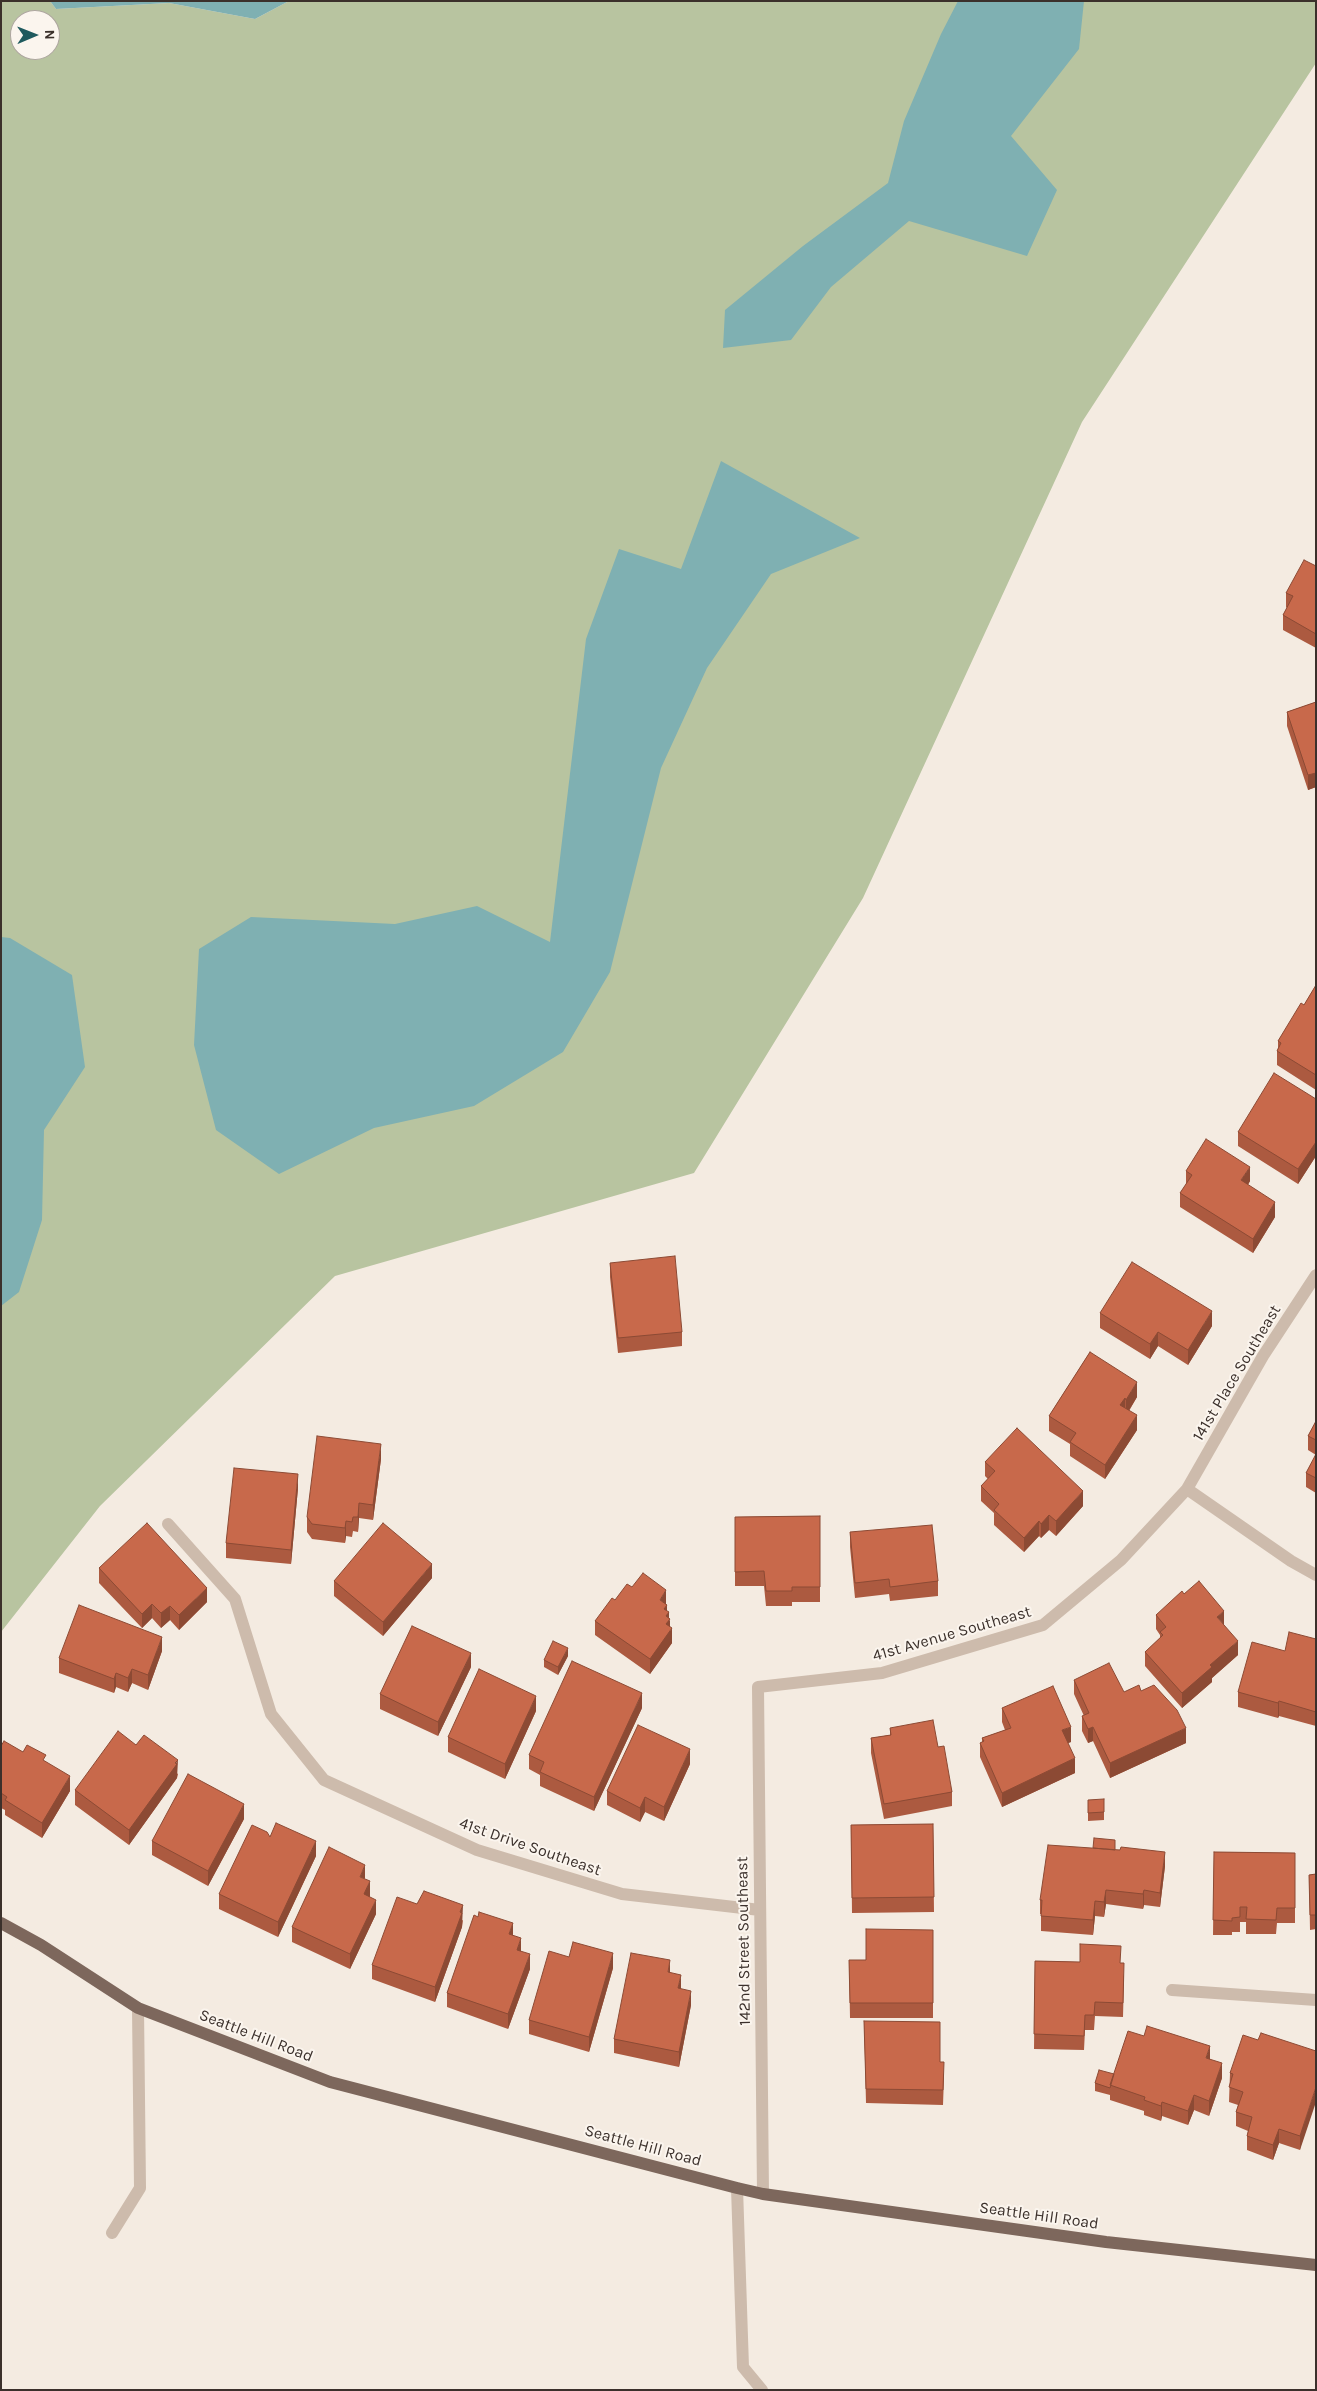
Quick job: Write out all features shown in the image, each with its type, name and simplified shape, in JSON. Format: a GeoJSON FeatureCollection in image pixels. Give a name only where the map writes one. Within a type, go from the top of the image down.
{"type":"FeatureCollection","features":[{"type":"Feature","properties":{"kind":"main road","name":"Seattle Hill Road"},"geometry":{"type":"LineString","coordinates":[[1,1923],[41,1945],[138,2008],[330,2082],[737,2188],[763,2194],[1106,2242],[1316,2265]]}},
{"type":"Feature","properties":{"kind":"street","name":"141st Place Southeast"},"geometry":{"type":"LineString","coordinates":[[1187,1489],[1263,1356],[1316,1275]]}},
{"type":"Feature","properties":{"kind":"street"},"geometry":{"type":"LineString","coordinates":[[1187,1489],[1291,1561],[1316,1575]]}},
{"type":"Feature","properties":{"kind":"street","name":"41st Avenue Southeast"},"geometry":{"type":"LineString","coordinates":[[758,1687],[882,1673],[1043,1624],[1121,1560],[1187,1489]]}},
{"type":"Feature","properties":{"kind":"street","name":"41st Drive Southeast"},"geometry":{"type":"LineString","coordinates":[[168,1524],[235,1599],[271,1714],[324,1780],[477,1850],[622,1894],[760,1910]]}},
{"type":"Feature","properties":{"kind":"street","name":"142nd Street Southeast"},"geometry":{"type":"LineString","coordinates":[[758,1687],[763,2194]]}},
{"type":"Feature","properties":{"kind":"street"},"geometry":{"type":"LineString","coordinates":[[1172,1990],[1316,2000]]}},
{"type":"Feature","properties":{"kind":"street"},"geometry":{"type":"LineString","coordinates":[[112,2233],[140,2188],[138,2008]]}},
{"type":"Feature","properties":{"kind":"street"},"geometry":{"type":"LineString","coordinates":[[737,2188],[743,2367],[762,2390]]}},
{"type":"Feature","properties":{"kind":"green space"},"geometry":{"type":"Polygon","coordinates":[[[1,1],[50,1],[56,9],[169,3],[255,19],[289,1],[1316,1],[1316,63],[1082,422],[863,898],[694,1173],[335,1276],[100,1506],[1,1632],[1,1]]]}},
{"type":"Feature","properties":{"kind":"water"},"geometry":{"type":"Polygon","coordinates":[[[50,1],[289,1],[255,19],[169,3],[56,9],[50,1]]]}},
{"type":"Feature","properties":{"kind":"water"},"geometry":{"type":"Polygon","coordinates":[[[958,1],[1084,1],[1079,49],[1011,136],[1057,190],[1027,256],[909,221],[831,287],[791,340],[723,348],[725,310],[803,246],[888,183],[904,121],[941,34],[958,1]]]}},
{"type":"Feature","properties":{"kind":"water"},"geometry":{"type":"Polygon","coordinates":[[[721,461],[860,538],[771,574],[707,668],[661,768],[610,972],[563,1052],[474,1106],[374,1128],[279,1174],[216,1130],[194,1045],[199,949],[251,917],[395,924],[477,906],[550,942],[586,639],[619,549],[681,569],[721,461]]]}},
{"type":"Feature","properties":{"kind":"water"},"geometry":{"type":"Polygon","coordinates":[[[1,937],[10,938],[72,975],[85,1067],[44,1130],[42,1220],[19,1292],[1,1306],[1,937]]]}},
{"type":"Feature","properties":{"kind":"building"},"geometry":{"type":"Polygon","coordinates":[[[1304,560],[1316,566],[1316,634],[1283,615],[1293,596],[1286,593],[1304,560]]]}},
{"type":"Feature","properties":{"kind":"building"},"geometry":{"type":"Polygon","coordinates":[[[1316,702],[1316,773],[1308,775],[1287,712],[1316,702]]]}},
{"type":"Feature","properties":{"kind":"building"},"geometry":{"type":"Polygon","coordinates":[[[1316,985],[1316,1075],[1277,1051],[1281,1043],[1278,1041],[1301,1003],[1304,1005],[1316,985]]]}},
{"type":"Feature","properties":{"kind":"building"},"geometry":{"type":"Polygon","coordinates":[[[1274,1073],[1316,1099],[1316,1142],[1298,1169],[1238,1132],[1274,1073]]]}},
{"type":"Feature","properties":{"kind":"building"},"geometry":{"type":"Polygon","coordinates":[[[1206,1139],[1250,1167],[1241,1180],[1275,1202],[1253,1239],[1180,1193],[1192,1175],[1186,1171],[1206,1139]]]}},
{"type":"Feature","properties":{"kind":"building"},"geometry":{"type":"Polygon","coordinates":[[[675,1256],[682,1332],[618,1338],[610,1263],[675,1256]]]}},
{"type":"Feature","properties":{"kind":"building"},"geometry":{"type":"Polygon","coordinates":[[[1132,1262],[1212,1311],[1188,1350],[1158,1332],[1150,1344],[1100,1313],[1132,1262]]]}},
{"type":"Feature","properties":{"kind":"building"},"geometry":{"type":"Polygon","coordinates":[[[1090,1352],[1137,1382],[1126,1400],[1125,1398],[1120,1405],[1137,1415],[1105,1465],[1070,1442],[1076,1433],[1049,1416],[1090,1352]]]}},
{"type":"Feature","properties":{"kind":"building"},"geometry":{"type":"Polygon","coordinates":[[[1316,1421],[1316,1440],[1308,1436],[1316,1421]]]}},
{"type":"Feature","properties":{"kind":"building"},"geometry":{"type":"Polygon","coordinates":[[[1017,1428],[1083,1491],[1056,1521],[1049,1515],[1041,1524],[1039,1521],[1024,1538],[994,1510],[999,1504],[981,1486],[995,1471],[985,1462],[1017,1428]]]}},
{"type":"Feature","properties":{"kind":"building"},"geometry":{"type":"Polygon","coordinates":[[[317,1436],[381,1444],[373,1505],[359,1503],[358,1517],[353,1517],[352,1522],[346,1521],[345,1528],[312,1524],[307,1517],[317,1436]]]}},
{"type":"Feature","properties":{"kind":"building"},"geometry":{"type":"Polygon","coordinates":[[[1316,1454],[1316,1478],[1306,1473],[1316,1454]]]}},
{"type":"Feature","properties":{"kind":"building"},"geometry":{"type":"Polygon","coordinates":[[[234,1468],[298,1474],[291,1550],[226,1543],[234,1468]]]}},
{"type":"Feature","properties":{"kind":"building"},"geometry":{"type":"Polygon","coordinates":[[[820,1516],[820,1587],[792,1587],[792,1591],[766,1591],[764,1571],[735,1572],[735,1517],[820,1516]]]}},
{"type":"Feature","properties":{"kind":"building"},"geometry":{"type":"Polygon","coordinates":[[[147,1523],[207,1588],[179,1615],[170,1606],[161,1613],[152,1604],[142,1614],[99,1568],[147,1523]]]}},
{"type":"Feature","properties":{"kind":"building"},"geometry":{"type":"Polygon","coordinates":[[[383,1523],[432,1564],[383,1622],[334,1581],[383,1523]]]}},
{"type":"Feature","properties":{"kind":"building"},"geometry":{"type":"Polygon","coordinates":[[[932,1525],[938,1581],[890,1587],[889,1579],[855,1583],[850,1532],[932,1525]]]}},
{"type":"Feature","properties":{"kind":"building"},"geometry":{"type":"Polygon","coordinates":[[[643,1573],[666,1590],[660,1600],[667,1605],[664,1609],[669,1612],[666,1616],[670,1619],[666,1624],[672,1628],[650,1659],[595,1621],[612,1598],[615,1600],[627,1584],[632,1587],[643,1573]]]}},
{"type":"Feature","properties":{"kind":"building"},"geometry":{"type":"Polygon","coordinates":[[[1199,1581],[1224,1611],[1217,1617],[1238,1641],[1182,1693],[1145,1652],[1163,1635],[1160,1632],[1166,1627],[1156,1615],[1182,1591],[1184,1594],[1199,1581]]]}},
{"type":"Feature","properties":{"kind":"building"},"geometry":{"type":"Polygon","coordinates":[[[79,1605],[162,1637],[148,1675],[132,1669],[128,1678],[116,1673],[114,1679],[59,1658],[79,1605]]]}},
{"type":"Feature","properties":{"kind":"building"},"geometry":{"type":"Polygon","coordinates":[[[412,1626],[471,1653],[438,1722],[380,1694],[412,1626]]]}},
{"type":"Feature","properties":{"kind":"building"},"geometry":{"type":"Polygon","coordinates":[[[1289,1632],[1316,1639],[1316,1712],[1238,1692],[1252,1642],[1285,1651],[1289,1632]]]}},
{"type":"Feature","properties":{"kind":"building"},"geometry":{"type":"Polygon","coordinates":[[[553,1641],[568,1648],[558,1667],[544,1660],[553,1641]]]}},
{"type":"Feature","properties":{"kind":"building"},"geometry":{"type":"Polygon","coordinates":[[[572,1661],[642,1693],[594,1797],[540,1772],[544,1762],[529,1755],[572,1661]]]}},
{"type":"Feature","properties":{"kind":"building"},"geometry":{"type":"Polygon","coordinates":[[[1109,1663],[1124,1692],[1139,1685],[1141,1691],[1154,1685],[1177,1710],[1186,1728],[1110,1763],[1093,1727],[1088,1729],[1082,1716],[1089,1713],[1074,1680],[1109,1663]]]}},
{"type":"Feature","properties":{"kind":"building"},"geometry":{"type":"Polygon","coordinates":[[[479,1669],[536,1696],[505,1764],[448,1737],[479,1669]]]}},
{"type":"Feature","properties":{"kind":"building"},"geometry":{"type":"Polygon","coordinates":[[[1053,1686],[1071,1727],[1062,1730],[1075,1758],[1002,1793],[980,1743],[984,1741],[982,1738],[1011,1728],[1002,1708],[1053,1686]]]}},
{"type":"Feature","properties":{"kind":"building"},"geometry":{"type":"Polygon","coordinates":[[[933,1720],[938,1747],[944,1746],[952,1792],[884,1804],[871,1738],[891,1735],[890,1728],[933,1720]]]}},
{"type":"Feature","properties":{"kind":"building"},"geometry":{"type":"Polygon","coordinates":[[[638,1725],[690,1749],[664,1807],[645,1797],[640,1808],[607,1791],[638,1725]]]}},
{"type":"Feature","properties":{"kind":"building"},"geometry":{"type":"Polygon","coordinates":[[[118,1731],[136,1745],[144,1735],[178,1760],[129,1830],[75,1790],[118,1731]]]}},
{"type":"Feature","properties":{"kind":"building"},"geometry":{"type":"Polygon","coordinates":[[[4,1741],[23,1752],[27,1745],[46,1755],[43,1760],[70,1776],[42,1823],[5,1800],[7,1797],[1,1793],[1,1746],[4,1741]]]}},
{"type":"Feature","properties":{"kind":"building"},"geometry":{"type":"Polygon","coordinates":[[[188,1774],[244,1804],[208,1871],[152,1841],[188,1774]]]}},
{"type":"Feature","properties":{"kind":"building"},"geometry":{"type":"Polygon","coordinates":[[[1104,1799],[1104,1812],[1088,1813],[1088,1800],[1104,1799]]]}},
{"type":"Feature","properties":{"kind":"building"},"geometry":{"type":"Polygon","coordinates":[[[276,1823],[316,1841],[278,1922],[219,1894],[252,1825],[267,1832],[270,1837],[276,1823]]]}},
{"type":"Feature","properties":{"kind":"building"},"geometry":{"type":"Polygon","coordinates":[[[933,1824],[934,1897],[852,1898],[851,1825],[933,1824]]]}},
{"type":"Feature","properties":{"kind":"building"},"geometry":{"type":"Polygon","coordinates":[[[1094,1838],[1115,1840],[1115,1850],[1093,1848],[1094,1838]]]}},
{"type":"Feature","properties":{"kind":"building"},"geometry":{"type":"Polygon","coordinates":[[[1048,1845],[1120,1850],[1121,1847],[1165,1852],[1160,1893],[1144,1890],[1143,1894],[1106,1890],[1104,1902],[1095,1901],[1093,1920],[1041,1916],[1042,1900],[1040,1900],[1048,1845]]]}},
{"type":"Feature","properties":{"kind":"building"},"geometry":{"type":"Polygon","coordinates":[[[329,1847],[365,1865],[360,1877],[370,1881],[364,1894],[376,1900],[350,1954],[292,1927],[329,1847]]]}},
{"type":"Feature","properties":{"kind":"building"},"geometry":{"type":"Polygon","coordinates":[[[1214,1852],[1295,1853],[1295,1908],[1277,1908],[1276,1920],[1246,1919],[1247,1907],[1240,1907],[1240,1917],[1232,1918],[1232,1921],[1213,1920],[1214,1852]]]}},
{"type":"Feature","properties":{"kind":"building"},"geometry":{"type":"Polygon","coordinates":[[[1316,1874],[1316,1915],[1310,1915],[1309,1875],[1316,1874]]]}},
{"type":"Feature","properties":{"kind":"building"},"geometry":{"type":"Polygon","coordinates":[[[424,1891],[463,1905],[460,1912],[462,1913],[435,1987],[372,1965],[397,1897],[417,1904],[424,1891]]]}},
{"type":"Feature","properties":{"kind":"building"},"geometry":{"type":"Polygon","coordinates":[[[479,1912],[513,1923],[509,1934],[521,1938],[517,1950],[530,1954],[508,2014],[447,1993],[474,1915],[478,1917],[479,1912]]]}},
{"type":"Feature","properties":{"kind":"building"},"geometry":{"type":"Polygon","coordinates":[[[866,1929],[933,1930],[933,2003],[850,2003],[849,1960],[866,1960],[866,1929]]]}},
{"type":"Feature","properties":{"kind":"building"},"geometry":{"type":"Polygon","coordinates":[[[573,1942],[613,1953],[589,2037],[529,2020],[549,1951],[569,1957],[573,1942]]]}},
{"type":"Feature","properties":{"kind":"building"},"geometry":{"type":"Polygon","coordinates":[[[1080,1944],[1121,1946],[1120,1963],[1124,1963],[1123,2003],[1095,2002],[1094,2015],[1085,2015],[1084,2036],[1034,2034],[1035,1961],[1080,1962],[1080,1944]]]}},
{"type":"Feature","properties":{"kind":"building"},"geometry":{"type":"Polygon","coordinates":[[[631,1953],[670,1960],[668,1972],[681,1975],[678,1988],[691,1991],[679,2052],[614,2039],[631,1953]]]}},
{"type":"Feature","properties":{"kind":"building"},"geometry":{"type":"Polygon","coordinates":[[[864,2021],[940,2022],[940,2062],[944,2062],[943,2090],[866,2089],[864,2021]]]}},
{"type":"Feature","properties":{"kind":"building"},"geometry":{"type":"Polygon","coordinates":[[[1147,2026],[1210,2046],[1206,2058],[1222,2063],[1209,2101],[1194,2095],[1188,2111],[1162,2102],[1161,2106],[1144,2100],[1145,2097],[1110,2085],[1128,2031],[1144,2036],[1147,2026]]]}},
{"type":"Feature","properties":{"kind":"building"},"geometry":{"type":"Polygon","coordinates":[[[1261,2033],[1316,2051],[1316,2087],[1300,2136],[1279,2129],[1273,2145],[1247,2136],[1252,2117],[1236,2112],[1243,2092],[1229,2087],[1233,2074],[1230,2073],[1243,2035],[1258,2040],[1261,2033]]]}},
{"type":"Feature","properties":{"kind":"building"},"geometry":{"type":"Polygon","coordinates":[[[1099,2070],[1114,2074],[1110,2088],[1095,2083],[1099,2070]]]}}]}
